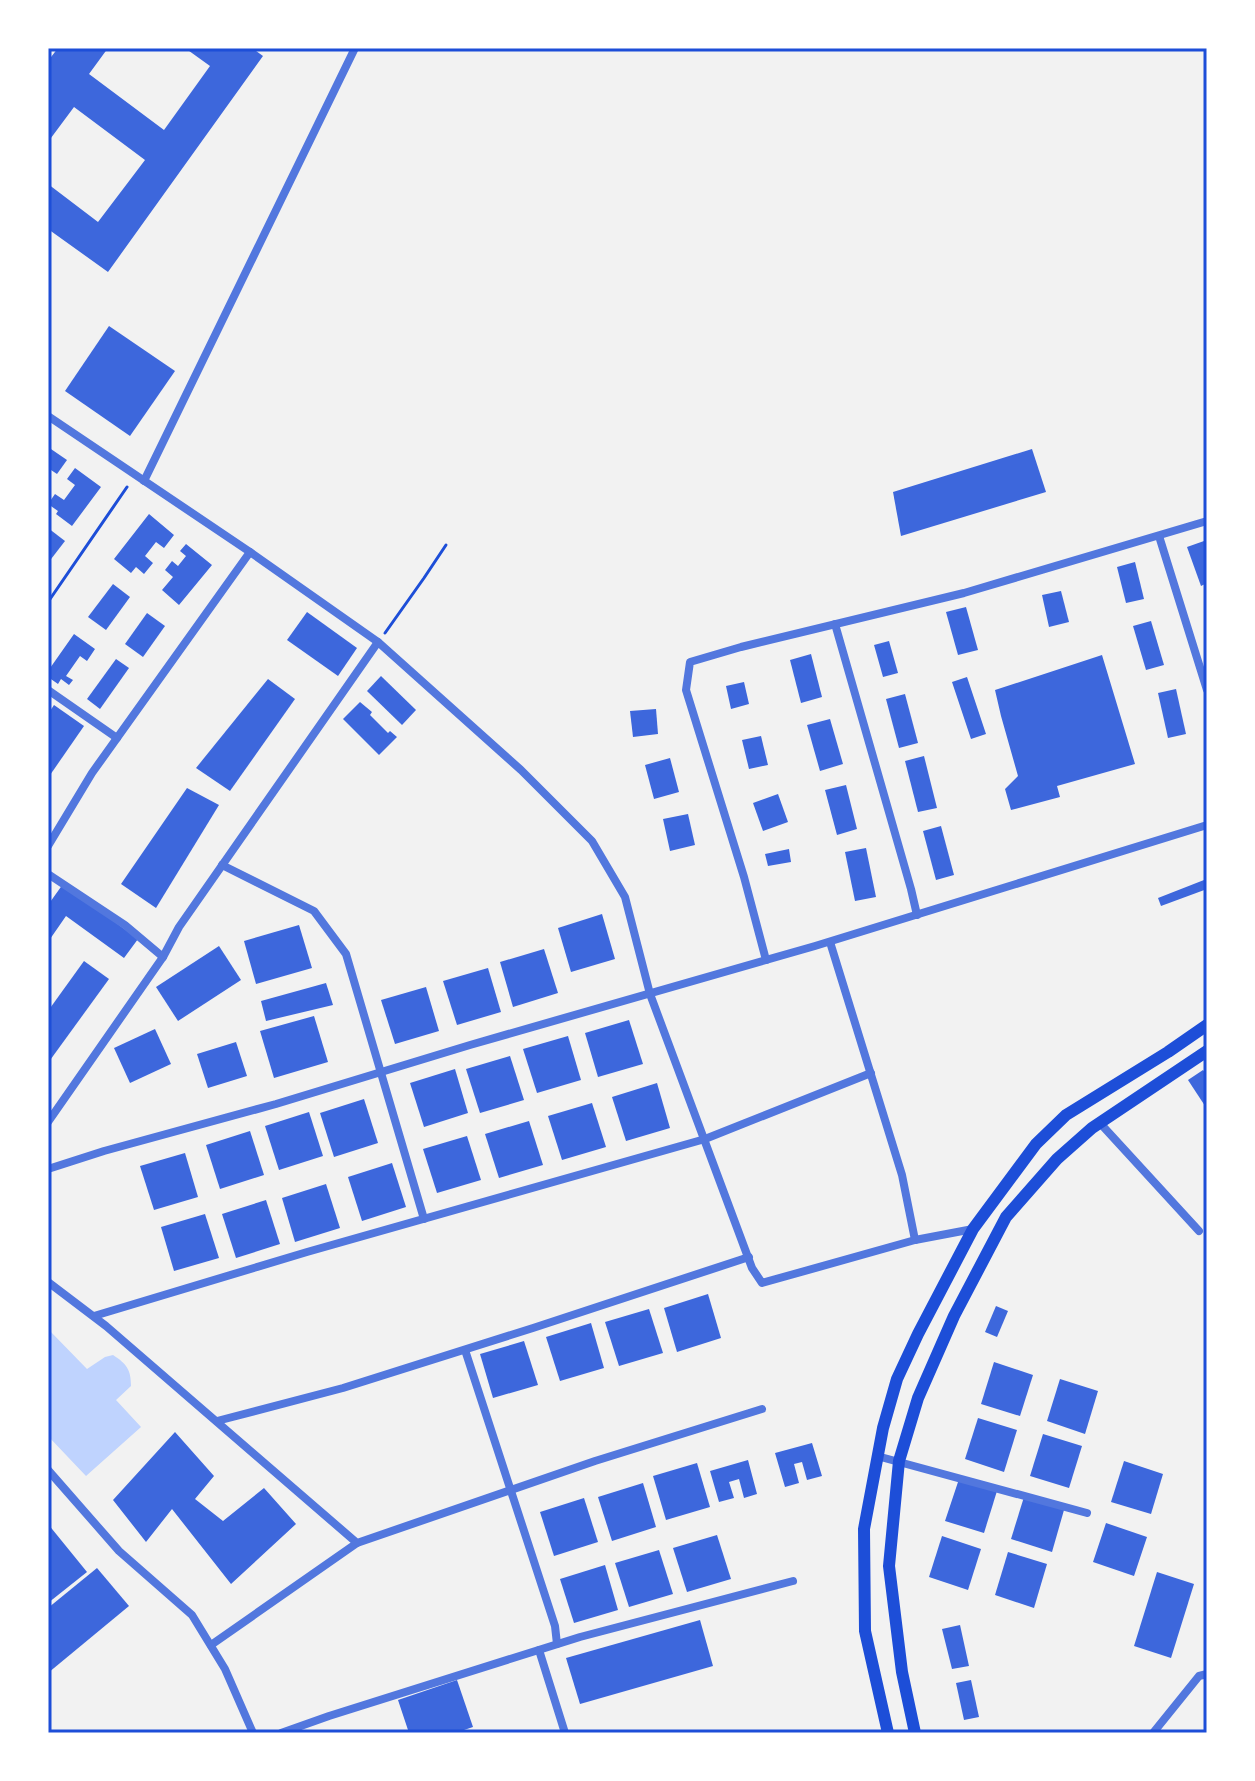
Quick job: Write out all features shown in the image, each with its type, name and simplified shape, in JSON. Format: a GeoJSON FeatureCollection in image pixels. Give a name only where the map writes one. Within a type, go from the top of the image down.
{"type":"FeatureCollection","features":[{"type":"Feature","properties":{"kind":"main road"},"geometry":{"type":"LineString","coordinates":[[888,1733],[865,1631],[864,1529],[883,1428],[897,1379],[973,1229],[1036,1144],[1066,1115],[1207,1025]]}},
{"type":"Feature","properties":{"kind":"main road"},"geometry":{"type":"LineString","coordinates":[[915,1733],[902,1672],[889,1566],[899,1461],[918,1398],[954,1316],[1006,1217],[1057,1159],[1099,1122],[1207,1051]]}},
{"type":"Feature","properties":{"kind":"street"},"geometry":{"type":"LineString","coordinates":[[144,481],[355,48]]}},
{"type":"Feature","properties":{"kind":"street"},"geometry":{"type":"LineString","coordinates":[[48,416],[378,642],[521,770],[592,841],[625,897],[650,994],[752,1268],[762,1283],[915,1240],[973,1229]]}},
{"type":"Feature","properties":{"kind":"street"},"geometry":{"type":"LineString","coordinates":[[766,960],[686,690],[690,662],[964,593],[1207,521]]}},
{"type":"Feature","properties":{"kind":"street"},"geometry":{"type":"LineString","coordinates":[[1159,536],[1207,690]]}},
{"type":"Feature","properties":{"kind":"street"},"geometry":{"type":"LineString","coordinates":[[48,846],[92,773],[250,552]]}},
{"type":"Feature","properties":{"kind":"street"},"geometry":{"type":"LineString","coordinates":[[835,624],[917,915]]}},
{"type":"Feature","properties":{"kind":"street"},"geometry":{"type":"LineString","coordinates":[[48,1122],[163,957],[179,927],[378,642]]}},
{"type":"Feature","properties":{"kind":"street"},"geometry":{"type":"LineString","coordinates":[[48,690],[117,738]]}},
{"type":"Feature","properties":{"kind":"street"},"geometry":{"type":"LineString","coordinates":[[48,1169],[830,942],[1207,825]]}},
{"type":"Feature","properties":{"kind":"street"},"geometry":{"type":"LineString","coordinates":[[222,865],[314,911],[346,954],[424,1219]]}},
{"type":"Feature","properties":{"kind":"street"},"geometry":{"type":"LineString","coordinates":[[48,874],[125,925],[163,957]]}},
{"type":"Feature","properties":{"kind":"street"},"geometry":{"type":"LineString","coordinates":[[830,942],[902,1175],[915,1240]]}},
{"type":"Feature","properties":{"kind":"street"},"geometry":{"type":"LineString","coordinates":[[94,1316],[705,1139],[871,1073]]}},
{"type":"Feature","properties":{"kind":"street"},"geometry":{"type":"LineString","coordinates":[[1099,1122],[1199,1231]]}},
{"type":"Feature","properties":{"kind":"street"},"geometry":{"type":"LineString","coordinates":[[217,1421],[343,1388],[749,1257]]}},
{"type":"Feature","properties":{"kind":"street"},"geometry":{"type":"LineString","coordinates":[[48,1282],[94,1316],[357,1543]]}},
{"type":"Feature","properties":{"kind":"street"},"geometry":{"type":"LineString","coordinates":[[465,1350],[555,1626],[557,1644]]}},
{"type":"Feature","properties":{"kind":"street"},"geometry":{"type":"LineString","coordinates":[[211,1645],[357,1543],[595,1461],[762,1409]]}},
{"type":"Feature","properties":{"kind":"street"},"geometry":{"type":"LineString","coordinates":[[877,1456],[1087,1513]]}},
{"type":"Feature","properties":{"kind":"street"},"geometry":{"type":"LineString","coordinates":[[48,1470],[119,1551],[192,1615],[225,1669],[253,1733]]}},
{"type":"Feature","properties":{"kind":"street"},"geometry":{"type":"LineString","coordinates":[[281,1733],[557,1644],[793,1581]]}},
{"type":"Feature","properties":{"kind":"street"},"geometry":{"type":"LineString","coordinates":[[539,1650],[565,1733]]}},
{"type":"Feature","properties":{"kind":"street"},"geometry":{"type":"LineString","coordinates":[[1153,1733],[1199,1676],[1207,1674]]}},
{"type":"Feature","properties":{"kind":"path"},"geometry":{"type":"LineString","coordinates":[[48,602],[135,475]]}},
{"type":"Feature","properties":{"kind":"path"},"geometry":{"type":"LineString","coordinates":[[378,642],[446,545]]}},
{"type":"Feature","properties":{"kind":"water"},"geometry":{"type":"Polygon","coordinates":[[[49,1330],[87,1369],[113,1355],[129,1372],[131,1386],[116,1400],[141,1427],[86,1476],[48,1436],[49,1330]]]}},
{"type":"Feature","properties":{"kind":"building"},"geometry":{"type":"Polygon","coordinates":[[[58,48],[108,48],[89,74],[164,130],[210,66],[185,48],[252,48],[263,56],[108,272],[48,229],[48,184],[98,222],[145,160],[74,107],[48,142],[48,61],[58,48]]]}},
{"type":"Feature","properties":{"kind":"building"},"geometry":{"type":"Polygon","coordinates":[[[109,326],[175,371],[130,436],[65,391],[109,326]]]}},
{"type":"Feature","properties":{"kind":"building"},"geometry":{"type":"Polygon","coordinates":[[[48,447],[67,460],[57,474],[48,468],[48,447]]]}},
{"type":"Feature","properties":{"kind":"building"},"geometry":{"type":"Polygon","coordinates":[[[1032,449],[1046,492],[901,536],[893,492],[1032,449]]]}},
{"type":"Feature","properties":{"kind":"building"},"geometry":{"type":"Polygon","coordinates":[[[75,468],[101,487],[72,526],[48,504],[55,494],[64,500],[75,485],[67,479],[75,468]]]}},
{"type":"Feature","properties":{"kind":"building"},"geometry":{"type":"Polygon","coordinates":[[[149,514],[174,535],[164,548],[156,542],[145,556],[153,563],[144,574],[136,567],[131,573],[114,559],[149,514]]]}},
{"type":"Feature","properties":{"kind":"building"},"geometry":{"type":"Polygon","coordinates":[[[48,528],[65,541],[48,563],[48,528]]]}},
{"type":"Feature","properties":{"kind":"building"},"geometry":{"type":"Polygon","coordinates":[[[1204,541],[1207,583],[1201,586],[1187,547],[1204,541]]]}},
{"type":"Feature","properties":{"kind":"building"},"geometry":{"type":"Polygon","coordinates":[[[186,544],[212,565],[179,605],[162,590],[173,577],[165,570],[172,561],[178,566],[186,556],[180,551],[186,544]]]}},
{"type":"Feature","properties":{"kind":"building"},"geometry":{"type":"Polygon","coordinates":[[[1135,562],[1144,599],[1126,603],[1117,567],[1135,562]]]}},
{"type":"Feature","properties":{"kind":"building"},"geometry":{"type":"Polygon","coordinates":[[[113,584],[130,597],[106,630],[88,617],[113,584]]]}},
{"type":"Feature","properties":{"kind":"building"},"geometry":{"type":"Polygon","coordinates":[[[1061,591],[1069,622],[1049,627],[1042,595],[1061,591]]]}},
{"type":"Feature","properties":{"kind":"building"},"geometry":{"type":"Polygon","coordinates":[[[966,607],[978,650],[958,655],[946,612],[966,607]]]}},
{"type":"Feature","properties":{"kind":"building"},"geometry":{"type":"Polygon","coordinates":[[[307,612],[357,648],[338,676],[287,640],[307,612]]]}},
{"type":"Feature","properties":{"kind":"building"},"geometry":{"type":"Polygon","coordinates":[[[147,613],[165,626],[143,657],[125,644],[147,613]]]}},
{"type":"Feature","properties":{"kind":"building"},"geometry":{"type":"Polygon","coordinates":[[[1151,621],[1164,665],[1146,670],[1133,626],[1151,621]]]}},
{"type":"Feature","properties":{"kind":"building"},"geometry":{"type":"Polygon","coordinates":[[[74,634],[95,649],[87,661],[80,656],[66,676],[73,680],[69,685],[61,679],[58,684],[48,677],[48,671],[74,634]]]}},
{"type":"Feature","properties":{"kind":"building"},"geometry":{"type":"Polygon","coordinates":[[[889,641],[898,673],[883,677],[874,645],[889,641]]]}},
{"type":"Feature","properties":{"kind":"building"},"geometry":{"type":"Polygon","coordinates":[[[811,654],[822,697],[801,703],[790,660],[811,654]]]}},
{"type":"Feature","properties":{"kind":"building"},"geometry":{"type":"Polygon","coordinates":[[[1102,655],[1135,764],[1057,786],[1060,797],[1011,810],[1005,789],[1018,776],[995,690],[1102,655]]]}},
{"type":"Feature","properties":{"kind":"building"},"geometry":{"type":"Polygon","coordinates":[[[116,659],[129,668],[100,709],[87,699],[116,659]]]}},
{"type":"Feature","properties":{"kind":"building"},"geometry":{"type":"Polygon","coordinates":[[[381,676],[416,710],[402,725],[367,691],[381,676]]]}},
{"type":"Feature","properties":{"kind":"building"},"geometry":{"type":"Polygon","coordinates":[[[967,677],[986,734],[971,739],[952,682],[967,677]]]}},
{"type":"Feature","properties":{"kind":"building"},"geometry":{"type":"Polygon","coordinates":[[[268,679],[295,699],[230,791],[196,768],[268,679]]]}},
{"type":"Feature","properties":{"kind":"building"},"geometry":{"type":"Polygon","coordinates":[[[744,682],[749,704],[731,709],[726,686],[744,682]]]}},
{"type":"Feature","properties":{"kind":"building"},"geometry":{"type":"Polygon","coordinates":[[[1176,689],[1186,734],[1168,738],[1158,693],[1176,689]]]}},
{"type":"Feature","properties":{"kind":"building"},"geometry":{"type":"Polygon","coordinates":[[[905,694],[918,743],[899,748],[886,699],[905,694]]]}},
{"type":"Feature","properties":{"kind":"building"},"geometry":{"type":"Polygon","coordinates":[[[360,702],[388,733],[390,731],[397,737],[379,755],[343,719],[360,702]]]}},
{"type":"Feature","properties":{"kind":"building"},"geometry":{"type":"Polygon","coordinates":[[[54,705],[84,726],[48,778],[48,714],[54,705]]]}},
{"type":"Feature","properties":{"kind":"building"},"geometry":{"type":"Polygon","coordinates":[[[656,709],[658,734],[633,737],[630,711],[656,709]]]}},
{"type":"Feature","properties":{"kind":"building"},"geometry":{"type":"Polygon","coordinates":[[[830,719],[843,764],[820,771],[807,725],[830,719]]]}},
{"type":"Feature","properties":{"kind":"building"},"geometry":{"type":"Polygon","coordinates":[[[761,736],[768,765],[749,769],[742,740],[761,736]]]}},
{"type":"Feature","properties":{"kind":"building"},"geometry":{"type":"Polygon","coordinates":[[[924,756],[937,808],[918,812],[905,761],[924,756]]]}},
{"type":"Feature","properties":{"kind":"building"},"geometry":{"type":"Polygon","coordinates":[[[670,758],[679,792],[654,799],[645,765],[670,758]]]}},
{"type":"Feature","properties":{"kind":"building"},"geometry":{"type":"Polygon","coordinates":[[[846,785],[857,829],[837,835],[825,790],[846,785]]]}},
{"type":"Feature","properties":{"kind":"building"},"geometry":{"type":"Polygon","coordinates":[[[187,788],[219,805],[156,908],[121,884],[187,788]]]}},
{"type":"Feature","properties":{"kind":"building"},"geometry":{"type":"Polygon","coordinates":[[[778,794],[788,822],[763,831],[753,803],[778,794]]]}},
{"type":"Feature","properties":{"kind":"building"},"geometry":{"type":"Polygon","coordinates":[[[688,814],[695,845],[670,851],[663,819],[688,814]]]}},
{"type":"Feature","properties":{"kind":"building"},"geometry":{"type":"Polygon","coordinates":[[[941,826],[954,875],[936,880],[923,831],[941,826]]]}},
{"type":"Feature","properties":{"kind":"building"},"geometry":{"type":"Polygon","coordinates":[[[866,848],[876,897],[855,901],[845,852],[866,848]]]}},
{"type":"Feature","properties":{"kind":"building"},"geometry":{"type":"Polygon","coordinates":[[[789,849],[791,862],[768,866],[765,854],[789,849]]]}},
{"type":"Feature","properties":{"kind":"building"},"geometry":{"type":"Polygon","coordinates":[[[1204,880],[1207,889],[1161,906],[1158,898],[1204,880]]]}},
{"type":"Feature","properties":{"kind":"building"},"geometry":{"type":"Polygon","coordinates":[[[63,884],[138,939],[124,958],[66,916],[48,942],[48,905],[63,884]]]}},
{"type":"Feature","properties":{"kind":"building"},"geometry":{"type":"Polygon","coordinates":[[[602,914],[615,959],[571,972],[558,928],[602,914]]]}},
{"type":"Feature","properties":{"kind":"building"},"geometry":{"type":"Polygon","coordinates":[[[299,925],[312,968],[256,984],[244,941],[299,925]]]}},
{"type":"Feature","properties":{"kind":"building"},"geometry":{"type":"Polygon","coordinates":[[[219,946],[241,980],[178,1021],[156,987],[219,946]]]}},
{"type":"Feature","properties":{"kind":"building"},"geometry":{"type":"Polygon","coordinates":[[[544,949],[558,993],[513,1007],[500,962],[544,949]]]}},
{"type":"Feature","properties":{"kind":"building"},"geometry":{"type":"Polygon","coordinates":[[[84,961],[109,979],[48,1063],[48,1011],[84,961]]]}},
{"type":"Feature","properties":{"kind":"building"},"geometry":{"type":"Polygon","coordinates":[[[488,968],[501,1012],[457,1025],[443,981],[488,968]]]}},
{"type":"Feature","properties":{"kind":"building"},"geometry":{"type":"Polygon","coordinates":[[[326,983],[333,1005],[266,1021],[261,1001],[326,983]]]}},
{"type":"Feature","properties":{"kind":"building"},"geometry":{"type":"Polygon","coordinates":[[[426,987],[439,1031],[395,1044],[381,1000],[426,987]]]}},
{"type":"Feature","properties":{"kind":"building"},"geometry":{"type":"Polygon","coordinates":[[[314,1016],[328,1062],[274,1078],[260,1031],[314,1016]]]}},
{"type":"Feature","properties":{"kind":"building"},"geometry":{"type":"Polygon","coordinates":[[[629,1020],[643,1064],[598,1077],[585,1033],[629,1020]]]}},
{"type":"Feature","properties":{"kind":"building"},"geometry":{"type":"Polygon","coordinates":[[[155,1029],[171,1064],[130,1083],[114,1048],[155,1029]]]}},
{"type":"Feature","properties":{"kind":"building"},"geometry":{"type":"Polygon","coordinates":[[[568,1036],[581,1080],[537,1093],[523,1049],[568,1036]]]}},
{"type":"Feature","properties":{"kind":"building"},"geometry":{"type":"Polygon","coordinates":[[[236,1042],[247,1076],[208,1088],[197,1054],[236,1042]]]}},
{"type":"Feature","properties":{"kind":"building"},"geometry":{"type":"Polygon","coordinates":[[[510,1056],[524,1100],[480,1113],[466,1069],[510,1056]]]}},
{"type":"Feature","properties":{"kind":"building"},"geometry":{"type":"Polygon","coordinates":[[[455,1069],[468,1113],[424,1127],[410,1083],[455,1069]]]}},
{"type":"Feature","properties":{"kind":"building"},"geometry":{"type":"Polygon","coordinates":[[[1203,1070],[1207,1075],[1207,1109],[1188,1080],[1203,1070]]]}},
{"type":"Feature","properties":{"kind":"building"},"geometry":{"type":"Polygon","coordinates":[[[657,1083],[670,1128],[626,1141],[612,1097],[657,1083]]]}},
{"type":"Feature","properties":{"kind":"building"},"geometry":{"type":"Polygon","coordinates":[[[364,1099],[378,1143],[334,1157],[320,1113],[364,1099]]]}},
{"type":"Feature","properties":{"kind":"building"},"geometry":{"type":"Polygon","coordinates":[[[592,1103],[606,1147],[562,1160],[548,1116],[592,1103]]]}},
{"type":"Feature","properties":{"kind":"building"},"geometry":{"type":"Polygon","coordinates":[[[309,1112],[323,1156],[279,1170],[265,1126],[309,1112]]]}},
{"type":"Feature","properties":{"kind":"building"},"geometry":{"type":"Polygon","coordinates":[[[529,1121],[543,1165],[499,1178],[485,1134],[529,1121]]]}},
{"type":"Feature","properties":{"kind":"building"},"geometry":{"type":"Polygon","coordinates":[[[250,1131],[264,1175],[220,1189],[206,1145],[250,1131]]]}},
{"type":"Feature","properties":{"kind":"building"},"geometry":{"type":"Polygon","coordinates":[[[467,1136],[481,1180],[437,1193],[423,1149],[467,1136]]]}},
{"type":"Feature","properties":{"kind":"building"},"geometry":{"type":"Polygon","coordinates":[[[185,1153],[198,1197],[154,1210],[140,1166],[185,1153]]]}},
{"type":"Feature","properties":{"kind":"building"},"geometry":{"type":"Polygon","coordinates":[[[392,1163],[406,1207],[362,1221],[348,1177],[392,1163]]]}},
{"type":"Feature","properties":{"kind":"building"},"geometry":{"type":"Polygon","coordinates":[[[326,1184],[340,1228],[295,1242],[282,1198],[326,1184]]]}},
{"type":"Feature","properties":{"kind":"building"},"geometry":{"type":"Polygon","coordinates":[[[266,1200],[280,1244],[236,1258],[222,1214],[266,1200]]]}},
{"type":"Feature","properties":{"kind":"building"},"geometry":{"type":"Polygon","coordinates":[[[205,1214],[219,1258],[174,1271],[161,1227],[205,1214]]]}},
{"type":"Feature","properties":{"kind":"building"},"geometry":{"type":"Polygon","coordinates":[[[708,1294],[721,1338],[677,1352],[664,1308],[708,1294]]]}},
{"type":"Feature","properties":{"kind":"building"},"geometry":{"type":"Polygon","coordinates":[[[996,1306],[1008,1311],[997,1337],[985,1332],[996,1306]]]}},
{"type":"Feature","properties":{"kind":"building"},"geometry":{"type":"Polygon","coordinates":[[[649,1309],[663,1353],[619,1366],[605,1322],[649,1309]]]}},
{"type":"Feature","properties":{"kind":"building"},"geometry":{"type":"Polygon","coordinates":[[[591,1323],[604,1368],[560,1381],[546,1337],[591,1323]]]}},
{"type":"Feature","properties":{"kind":"building"},"geometry":{"type":"Polygon","coordinates":[[[524,1341],[538,1385],[493,1398],[480,1354],[524,1341]]]}},
{"type":"Feature","properties":{"kind":"building"},"geometry":{"type":"Polygon","coordinates":[[[994,1362],[1033,1375],[1020,1416],[981,1404],[994,1362]]]}},
{"type":"Feature","properties":{"kind":"building"},"geometry":{"type":"Polygon","coordinates":[[[1060,1379],[1098,1391],[1085,1434],[1047,1421],[1060,1379]]]}},
{"type":"Feature","properties":{"kind":"building"},"geometry":{"type":"Polygon","coordinates":[[[978,1418],[1017,1430],[1004,1472],[965,1459],[978,1418]]]}},
{"type":"Feature","properties":{"kind":"building"},"geometry":{"type":"Polygon","coordinates":[[[175,1432],[214,1476],[195,1499],[223,1521],[264,1488],[296,1524],[231,1584],[172,1509],[146,1542],[113,1500],[175,1432]]]}},
{"type":"Feature","properties":{"kind":"building"},"geometry":{"type":"Polygon","coordinates":[[[1043,1434],[1082,1446],[1069,1488],[1030,1476],[1043,1434]]]}},
{"type":"Feature","properties":{"kind":"building"},"geometry":{"type":"Polygon","coordinates":[[[812,1443],[822,1476],[807,1480],[802,1462],[794,1464],[799,1483],[785,1487],[775,1453],[812,1443]]]}},
{"type":"Feature","properties":{"kind":"building"},"geometry":{"type":"Polygon","coordinates":[[[748,1460],[757,1494],[744,1498],[739,1479],[729,1482],[734,1498],[719,1502],[710,1471],[748,1460]]]}},
{"type":"Feature","properties":{"kind":"building"},"geometry":{"type":"Polygon","coordinates":[[[1124,1461],[1163,1474],[1151,1514],[1111,1502],[1124,1461]]]}},
{"type":"Feature","properties":{"kind":"building"},"geometry":{"type":"Polygon","coordinates":[[[697,1463],[710,1507],[666,1520],[653,1476],[697,1463]]]}},
{"type":"Feature","properties":{"kind":"building"},"geometry":{"type":"Polygon","coordinates":[[[959,1479],[997,1491],[984,1533],[945,1521],[959,1479]]]}},
{"type":"Feature","properties":{"kind":"building"},"geometry":{"type":"Polygon","coordinates":[[[643,1483],[656,1527],[612,1541],[598,1497],[643,1483]]]}},
{"type":"Feature","properties":{"kind":"building"},"geometry":{"type":"Polygon","coordinates":[[[1024,1497],[1064,1510],[1052,1552],[1011,1539],[1024,1497]]]}},
{"type":"Feature","properties":{"kind":"building"},"geometry":{"type":"Polygon","coordinates":[[[584,1498],[598,1542],[554,1556],[540,1512],[584,1498]]]}},
{"type":"Feature","properties":{"kind":"building"},"geometry":{"type":"Polygon","coordinates":[[[1106,1523],[1147,1537],[1134,1576],[1093,1562],[1106,1523]]]}},
{"type":"Feature","properties":{"kind":"building"},"geometry":{"type":"Polygon","coordinates":[[[48,1524],[87,1572],[48,1603],[48,1524]]]}},
{"type":"Feature","properties":{"kind":"building"},"geometry":{"type":"Polygon","coordinates":[[[717,1535],[731,1579],[687,1592],[673,1548],[717,1535]]]}},
{"type":"Feature","properties":{"kind":"building"},"geometry":{"type":"Polygon","coordinates":[[[942,1536],[981,1549],[968,1590],[929,1577],[942,1536]]]}},
{"type":"Feature","properties":{"kind":"building"},"geometry":{"type":"Polygon","coordinates":[[[659,1550],[673,1594],[629,1607],[615,1563],[659,1550]]]}},
{"type":"Feature","properties":{"kind":"building"},"geometry":{"type":"Polygon","coordinates":[[[1008,1552],[1047,1564],[1034,1608],[995,1595],[1008,1552]]]}},
{"type":"Feature","properties":{"kind":"building"},"geometry":{"type":"Polygon","coordinates":[[[605,1565],[618,1610],[574,1623],[560,1579],[605,1565]]]}},
{"type":"Feature","properties":{"kind":"building"},"geometry":{"type":"Polygon","coordinates":[[[97,1568],[129,1606],[48,1673],[48,1608],[97,1568]]]}},
{"type":"Feature","properties":{"kind":"building"},"geometry":{"type":"Polygon","coordinates":[[[1157,1572],[1194,1584],[1171,1658],[1134,1646],[1157,1572]]]}},
{"type":"Feature","properties":{"kind":"building"},"geometry":{"type":"Polygon","coordinates":[[[700,1620],[713,1666],[580,1704],[566,1658],[700,1620]]]}},
{"type":"Feature","properties":{"kind":"building"},"geometry":{"type":"Polygon","coordinates":[[[960,1625],[969,1666],[952,1669],[942,1629],[960,1625]]]}},
{"type":"Feature","properties":{"kind":"building"},"geometry":{"type":"Polygon","coordinates":[[[457,1680],[473,1727],[455,1733],[409,1733],[398,1700],[457,1680]]]}},
{"type":"Feature","properties":{"kind":"building"},"geometry":{"type":"Polygon","coordinates":[[[971,1680],[979,1717],[964,1720],[956,1683],[971,1680]]]}}]}
